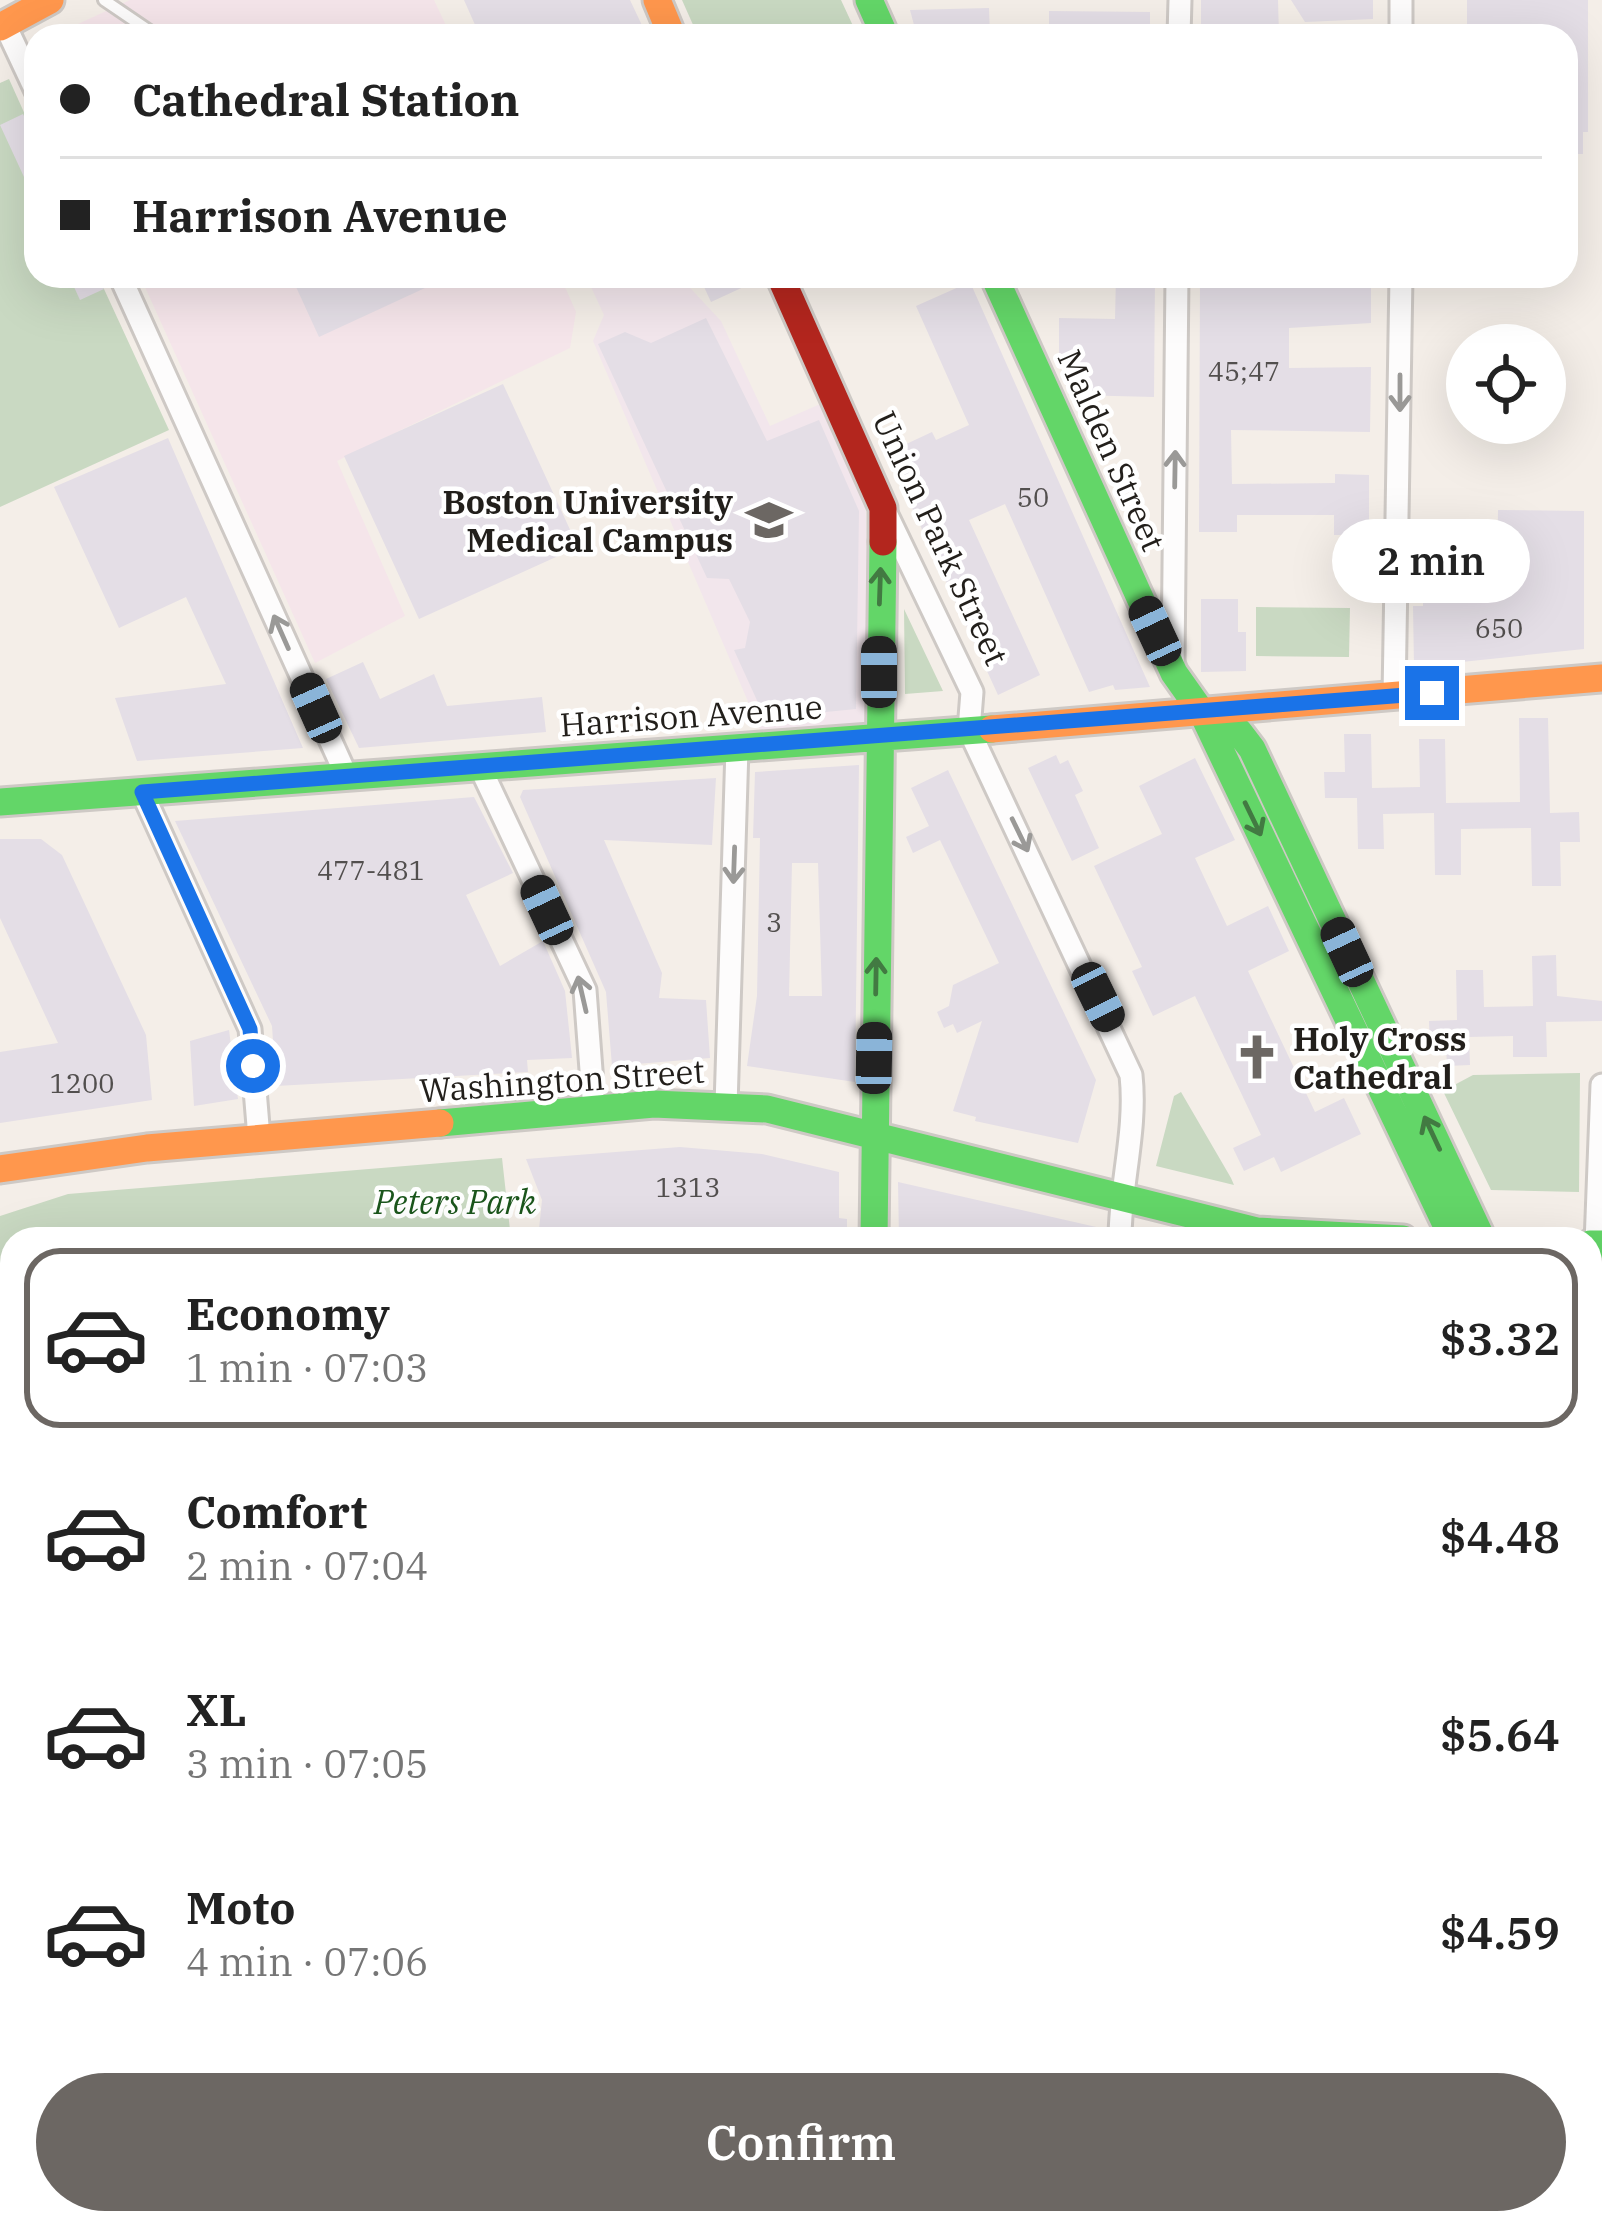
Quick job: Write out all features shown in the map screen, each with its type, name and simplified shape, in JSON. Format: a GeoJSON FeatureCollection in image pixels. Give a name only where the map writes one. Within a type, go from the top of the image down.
{"type":"FeatureCollection","features":[{"type":"Feature","properties":{"kind":"main road"},"geometry":{"type":"LineString","coordinates":[[3,26],[50,0]]}},
{"type":"Feature","properties":{"kind":"main road","name":"Union Park Street"},"geometry":{"type":"LineString","coordinates":[[785,288],[884,508]]}},
{"type":"Feature","properties":{"kind":"main road","name":"Malden Street"},"geometry":{"type":"LineString","coordinates":[[999,288],[1172,670],[1203,714]]}},
{"type":"Feature","properties":{"kind":"main road"},"geometry":{"type":"LineString","coordinates":[[874,1227],[884,508]]}},
{"type":"Feature","properties":{"kind":"main road","name":"Harrison Avenue"},"geometry":{"type":"LineString","coordinates":[[0,802],[1203,714],[1602,678]]}},
{"type":"Feature","properties":{"kind":"main road"},"geometry":{"type":"LineString","coordinates":[[1203,714],[1447,1227]]}},
{"type":"Feature","properties":{"kind":"main road"},"geometry":{"type":"LineString","coordinates":[[1203,714],[1238,732],[1252,749],[1476,1227]]}},
{"type":"Feature","properties":{"kind":"main road","name":"Washington Street"},"geometry":{"type":"LineString","coordinates":[[0,1169],[259,1138],[593,1110],[726,1106],[873,1135],[1246,1227]]}},
{"type":"Feature","properties":{"kind":"main road"},"geometry":{"type":"LineString","coordinates":[[1602,1603],[1602,1637]]}},
{"type":"Feature","properties":{"kind":"street"},"geometry":{"type":"LineString","coordinates":[[3,26],[24,67]]}},
{"type":"Feature","properties":{"kind":"street"},"geometry":{"type":"LineString","coordinates":[[125,288],[347,777]]}},
{"type":"Feature","properties":{"kind":"street"},"geometry":{"type":"LineString","coordinates":[[1172,670],[1177,288]]}},
{"type":"Feature","properties":{"kind":"street"},"geometry":{"type":"LineString","coordinates":[[1394,697],[1401,288]]}},
{"type":"Feature","properties":{"kind":"street","name":"Union Park Street"},"geometry":{"type":"LineString","coordinates":[[884,508],[972,692],[970,730],[1131,1075],[1134,1100],[1120,1227]]}},
{"type":"Feature","properties":{"kind":"street"},"geometry":{"type":"LineString","coordinates":[[726,1106],[737,748]]}},
{"type":"Feature","properties":{"kind":"street"},"geometry":{"type":"LineString","coordinates":[[480,767],[585,990],[593,1110]]}},
{"type":"Feature","properties":{"kind":"street"},"geometry":{"type":"LineString","coordinates":[[142,792],[250,1029],[259,1138]]}},
{"type":"Feature","properties":{"kind":"street"},"geometry":{"type":"LineString","coordinates":[[1597,1227],[1602,1084]]}},
{"type":"Feature","properties":{"kind":"lane"},"geometry":{"type":"LineString","coordinates":[[104,0],[139,24]]}},
{"type":"Feature","properties":{"kind":"shaded area"},"geometry":{"type":"Polygon","coordinates":[[[130,0],[434,0],[445,24],[78,24],[130,0]]]}},
{"type":"Feature","properties":{"kind":"shaded area"},"geometry":{"type":"Polygon","coordinates":[[[145,288],[565,288],[576,312],[570,348],[337,461],[405,616],[315,663],[145,288]]]}},
{"type":"Feature","properties":{"kind":"shaded area","name":"Boston University Medical Campus"},"geometry":{"type":"Polygon","coordinates":[[[592,288],[690,288],[721,321],[770,426],[827,401],[865,490],[870,635],[866,726],[762,734],[593,341],[604,315],[592,288]]]}},
{"type":"Feature","properties":{"kind":"green space"},"geometry":{"type":"Polygon","coordinates":[[[682,0],[841,0],[852,24],[693,24],[682,0]]]}},
{"type":"Feature","properties":{"kind":"green space"},"geometry":{"type":"Polygon","coordinates":[[[9,79],[24,112],[24,288],[104,288],[169,430],[0,507],[0,83],[9,79]]]}},
{"type":"Feature","properties":{"kind":"green space"},"geometry":{"type":"Polygon","coordinates":[[[1256,607],[1350,608],[1349,657],[1256,656],[1256,607]]]}},
{"type":"Feature","properties":{"kind":"green space"},"geometry":{"type":"Polygon","coordinates":[[[904,609],[943,691],[905,694],[904,609]]]}},
{"type":"Feature","properties":{"kind":"green space"},"geometry":{"type":"Polygon","coordinates":[[[1580,1073],[1579,1192],[1491,1190],[1443,1091],[1473,1075],[1580,1073]]]}},
{"type":"Feature","properties":{"kind":"green space"},"geometry":{"type":"Polygon","coordinates":[[[1181,1092],[1234,1185],[1156,1166],[1174,1096],[1181,1092]]]}},
{"type":"Feature","properties":{"kind":"green space","name":"Peters Park"},"geometry":{"type":"Polygon","coordinates":[[[502,1158],[510,1227],[0,1227],[0,1216],[68,1194],[502,1158]]]}},
{"type":"Feature","properties":{"kind":"building"},"geometry":{"type":"Polygon","coordinates":[[[464,0],[630,0],[641,24],[475,24],[464,0]]]}},
{"type":"Feature","properties":{"kind":"building"},"geometry":{"type":"Polygon","coordinates":[[[1201,0],[1278,0],[1279,24],[1201,24],[1201,0]]]}},
{"type":"Feature","properties":{"kind":"building"},"geometry":{"type":"Polygon","coordinates":[[[1291,0],[1373,0],[1373,19],[1305,22],[1291,0]]]}},
{"type":"Feature","properties":{"kind":"building"},"geometry":{"type":"Polygon","coordinates":[[[1467,0],[1588,0],[1588,132],[1583,132],[1583,154],[1578,154],[1578,24],[1467,24],[1467,0]]]}},
{"type":"Feature","properties":{"kind":"building"},"geometry":{"type":"Polygon","coordinates":[[[989,8],[990,24],[914,24],[910,10],[989,8]]]}},
{"type":"Feature","properties":{"kind":"building"},"geometry":{"type":"Polygon","coordinates":[[[1049,11],[1150,12],[1150,24],[1049,24],[1049,11]]]}},
{"type":"Feature","properties":{"kind":"building"},"geometry":{"type":"Polygon","coordinates":[[[24,116],[24,177],[0,125],[24,116]]]}},
{"type":"Feature","properties":{"kind":"building"},"geometry":{"type":"Polygon","coordinates":[[[74,288],[104,288],[104,289],[80,300],[74,288]]]}},
{"type":"Feature","properties":{"kind":"building"},"geometry":{"type":"Polygon","coordinates":[[[297,288],[425,288],[319,337],[297,288]]]}},
{"type":"Feature","properties":{"kind":"building"},"geometry":{"type":"Polygon","coordinates":[[[705,288],[741,288],[711,302],[705,288]]]}},
{"type":"Feature","properties":{"kind":"building"},"geometry":{"type":"Polygon","coordinates":[[[956,288],[973,288],[1150,687],[1115,690],[1113,685],[1089,692],[1005,504],[969,520],[1040,675],[998,695],[887,453],[932,432],[936,440],[969,425],[916,306],[956,288]]]}},
{"type":"Feature","properties":{"kind":"building"},"geometry":{"type":"Polygon","coordinates":[[[1116,288],[1155,288],[1154,397],[1076,395],[1076,371],[1066,371],[1059,356],[1059,318],[1115,319],[1116,288]]]}},
{"type":"Feature","properties":{"kind":"building"},"geometry":{"type":"Polygon","coordinates":[[[1200,288],[1371,288],[1371,323],[1289,328],[1289,368],[1371,367],[1370,432],[1231,430],[1232,484],[1335,483],[1335,474],[1369,475],[1369,535],[1334,535],[1334,515],[1237,515],[1237,532],[1199,532],[1200,288]]]}},
{"type":"Feature","properties":{"kind":"building","name":"Boston University Medical Campus"},"geometry":{"type":"Polygon","coordinates":[[[706,318],[767,441],[819,420],[859,511],[856,709],[765,718],[734,650],[745,648],[750,622],[729,579],[707,578],[598,344],[625,332],[651,343],[706,318]]]}},
{"type":"Feature","properties":{"kind":"building"},"geometry":{"type":"Polygon","coordinates":[[[503,384],[578,547],[419,619],[344,456],[503,384]]]}},
{"type":"Feature","properties":{"kind":"building"},"geometry":{"type":"Polygon","coordinates":[[[168,438],[303,748],[137,761],[115,698],[226,684],[186,597],[119,628],[54,487],[168,438]]]}},
{"type":"Feature","properties":{"kind":"building"},"geometry":{"type":"Polygon","coordinates":[[[1498,510],[1584,511],[1584,649],[1414,667],[1413,606],[1423,606],[1423,597],[1497,595],[1498,510]]]}},
{"type":"Feature","properties":{"kind":"building"},"geometry":{"type":"Polygon","coordinates":[[[1201,599],[1238,599],[1238,632],[1246,632],[1246,671],[1201,672],[1201,599]]]}},
{"type":"Feature","properties":{"kind":"building"},"geometry":{"type":"Polygon","coordinates":[[[363,662],[380,699],[434,674],[447,706],[542,697],[546,732],[359,748],[326,679],[363,662]]]}},
{"type":"Feature","properties":{"kind":"building"},"geometry":{"type":"Polygon","coordinates":[[[1519,718],[1548,718],[1550,813],[1579,812],[1580,842],[1560,842],[1561,886],[1532,886],[1531,828],[1461,829],[1461,875],[1435,875],[1434,813],[1383,814],[1384,849],[1358,849],[1357,798],[1325,798],[1324,772],[1345,772],[1344,734],[1371,734],[1372,788],[1420,787],[1419,739],[1445,739],[1446,803],[1520,802],[1519,718]]]}},
{"type":"Feature","properties":{"kind":"building"},"geometry":{"type":"Polygon","coordinates":[[[1056,755],[1060,764],[1068,760],[1083,791],[1075,795],[1099,848],[1072,861],[1028,768],[1056,755]]]}},
{"type":"Feature","properties":{"kind":"building","name":"Holy Cross Cathedral"},"geometry":{"type":"Polygon","coordinates":[[[1195,758],[1235,840],[1195,858],[1227,926],[1268,906],[1289,951],[1248,971],[1315,1112],[1344,1098],[1361,1134],[1281,1172],[1274,1157],[1244,1171],[1233,1148],[1261,1135],[1195,996],[1153,1016],[1132,971],[1142,967],[1094,866],[1162,834],[1139,786],[1195,758]]]}},
{"type":"Feature","properties":{"kind":"building"},"geometry":{"type":"Polygon","coordinates":[[[859,765],[855,1082],[747,1066],[757,996],[760,838],[753,838],[755,772],[859,765]],[[792,863],[789,996],[822,996],[818,863],[792,863]]]}},
{"type":"Feature","properties":{"kind":"building"},"geometry":{"type":"Polygon","coordinates":[[[948,770],[1096,1080],[1078,1143],[975,1121],[976,1117],[953,1111],[982,1021],[957,1033],[953,1024],[944,1028],[937,1012],[949,1006],[953,985],[999,963],[940,840],[913,853],[906,837],[929,826],[911,788],[948,770]]]}},
{"type":"Feature","properties":{"kind":"building"},"geometry":{"type":"Polygon","coordinates":[[[716,778],[712,845],[604,840],[662,973],[659,998],[706,1000],[710,1058],[612,1066],[606,992],[520,797],[523,790],[716,778]]]}},
{"type":"Feature","properties":{"kind":"building"},"geometry":{"type":"Polygon","coordinates":[[[474,797],[513,873],[466,895],[500,966],[543,941],[565,991],[572,1058],[527,1060],[528,1072],[276,1086],[272,1026],[175,821],[474,797]]]}},
{"type":"Feature","properties":{"kind":"building"},"geometry":{"type":"Polygon","coordinates":[[[0,839],[41,839],[62,855],[146,1035],[152,1100],[0,1123],[0,1052],[58,1043],[0,918],[0,839]]]}},
{"type":"Feature","properties":{"kind":"building"},"geometry":{"type":"Polygon","coordinates":[[[1556,955],[1557,996],[1602,1001],[1602,1021],[1546,1022],[1547,1057],[1513,1057],[1513,1036],[1469,1037],[1470,1065],[1447,1066],[1446,1047],[1430,1048],[1429,1021],[1457,1020],[1456,970],[1483,970],[1484,1007],[1533,1006],[1532,956],[1556,955]]]}},
{"type":"Feature","properties":{"kind":"building"},"geometry":{"type":"Polygon","coordinates":[[[229,1030],[238,1099],[194,1106],[190,1041],[229,1030]]]}},
{"type":"Feature","properties":{"kind":"building"},"geometry":{"type":"Polygon","coordinates":[[[680,1147],[762,1154],[839,1172],[839,1218],[847,1219],[847,1227],[539,1227],[542,1200],[526,1159],[680,1147]]]}},
{"type":"Feature","properties":{"kind":"building"},"geometry":{"type":"Polygon","coordinates":[[[898,1182],[1096,1227],[899,1227],[898,1182]]]}},
{"type":"Feature","properties":{"kind":"traffic: fast"},"geometry":{"type":"LineString","coordinates":[[869,0],[880,24]]}},
{"type":"Feature","properties":{"kind":"traffic: fast"},"geometry":{"type":"LineString","coordinates":[[999,288],[1174,673],[1203,714],[1447,1227]]}},
{"type":"Feature","properties":{"kind":"traffic: fast"},"geometry":{"type":"LineString","coordinates":[[874,1227],[883,542]]}},
{"type":"Feature","properties":{"kind":"traffic: fast"},"geometry":{"type":"LineString","coordinates":[[1207,715],[1239,732],[1252,749],[1476,1227]]}},
{"type":"Feature","properties":{"kind":"traffic: fast"},"geometry":{"type":"LineString","coordinates":[[0,802],[992,729]]}},
{"type":"Feature","properties":{"kind":"traffic: fast"},"geometry":{"type":"LineString","coordinates":[[440,1123],[654,1104],[767,1109],[1241,1227]]}},
{"type":"Feature","properties":{"kind":"traffic: fast"},"geometry":{"type":"LineString","coordinates":[[1602,1603],[1602,1637]]}},
{"type":"Feature","properties":{"kind":"traffic: slow"},"geometry":{"type":"LineString","coordinates":[[0,27],[50,0]]}},
{"type":"Feature","properties":{"kind":"traffic: slow"},"geometry":{"type":"LineString","coordinates":[[657,0],[667,24]]}},
{"type":"Feature","properties":{"kind":"traffic: slow"},"geometry":{"type":"LineString","coordinates":[[992,729],[1602,678]]}},
{"type":"Feature","properties":{"kind":"traffic: slow"},"geometry":{"type":"LineString","coordinates":[[0,1169],[147,1148],[440,1123]]}},
{"type":"Feature","properties":{"kind":"traffic: jam"},"geometry":{"type":"LineString","coordinates":[[785,288],[883,508],[883,542]]}},
{"type":"Feature","properties":{"kind":"place","name":"Boston University Medical Campus"},"geometry":{"type":"Point","coordinates":[769,520]}},
{"type":"Feature","properties":{"kind":"place","name":"Holy Cross Cathedral"},"geometry":{"type":"Point","coordinates":[1257,1057]}},
{"type":"Feature","properties":{"kind":"route"},"geometry":{"type":"LineString","coordinates":[[253,1066],[250,1029],[142,792],[1432,693]]}}]}
